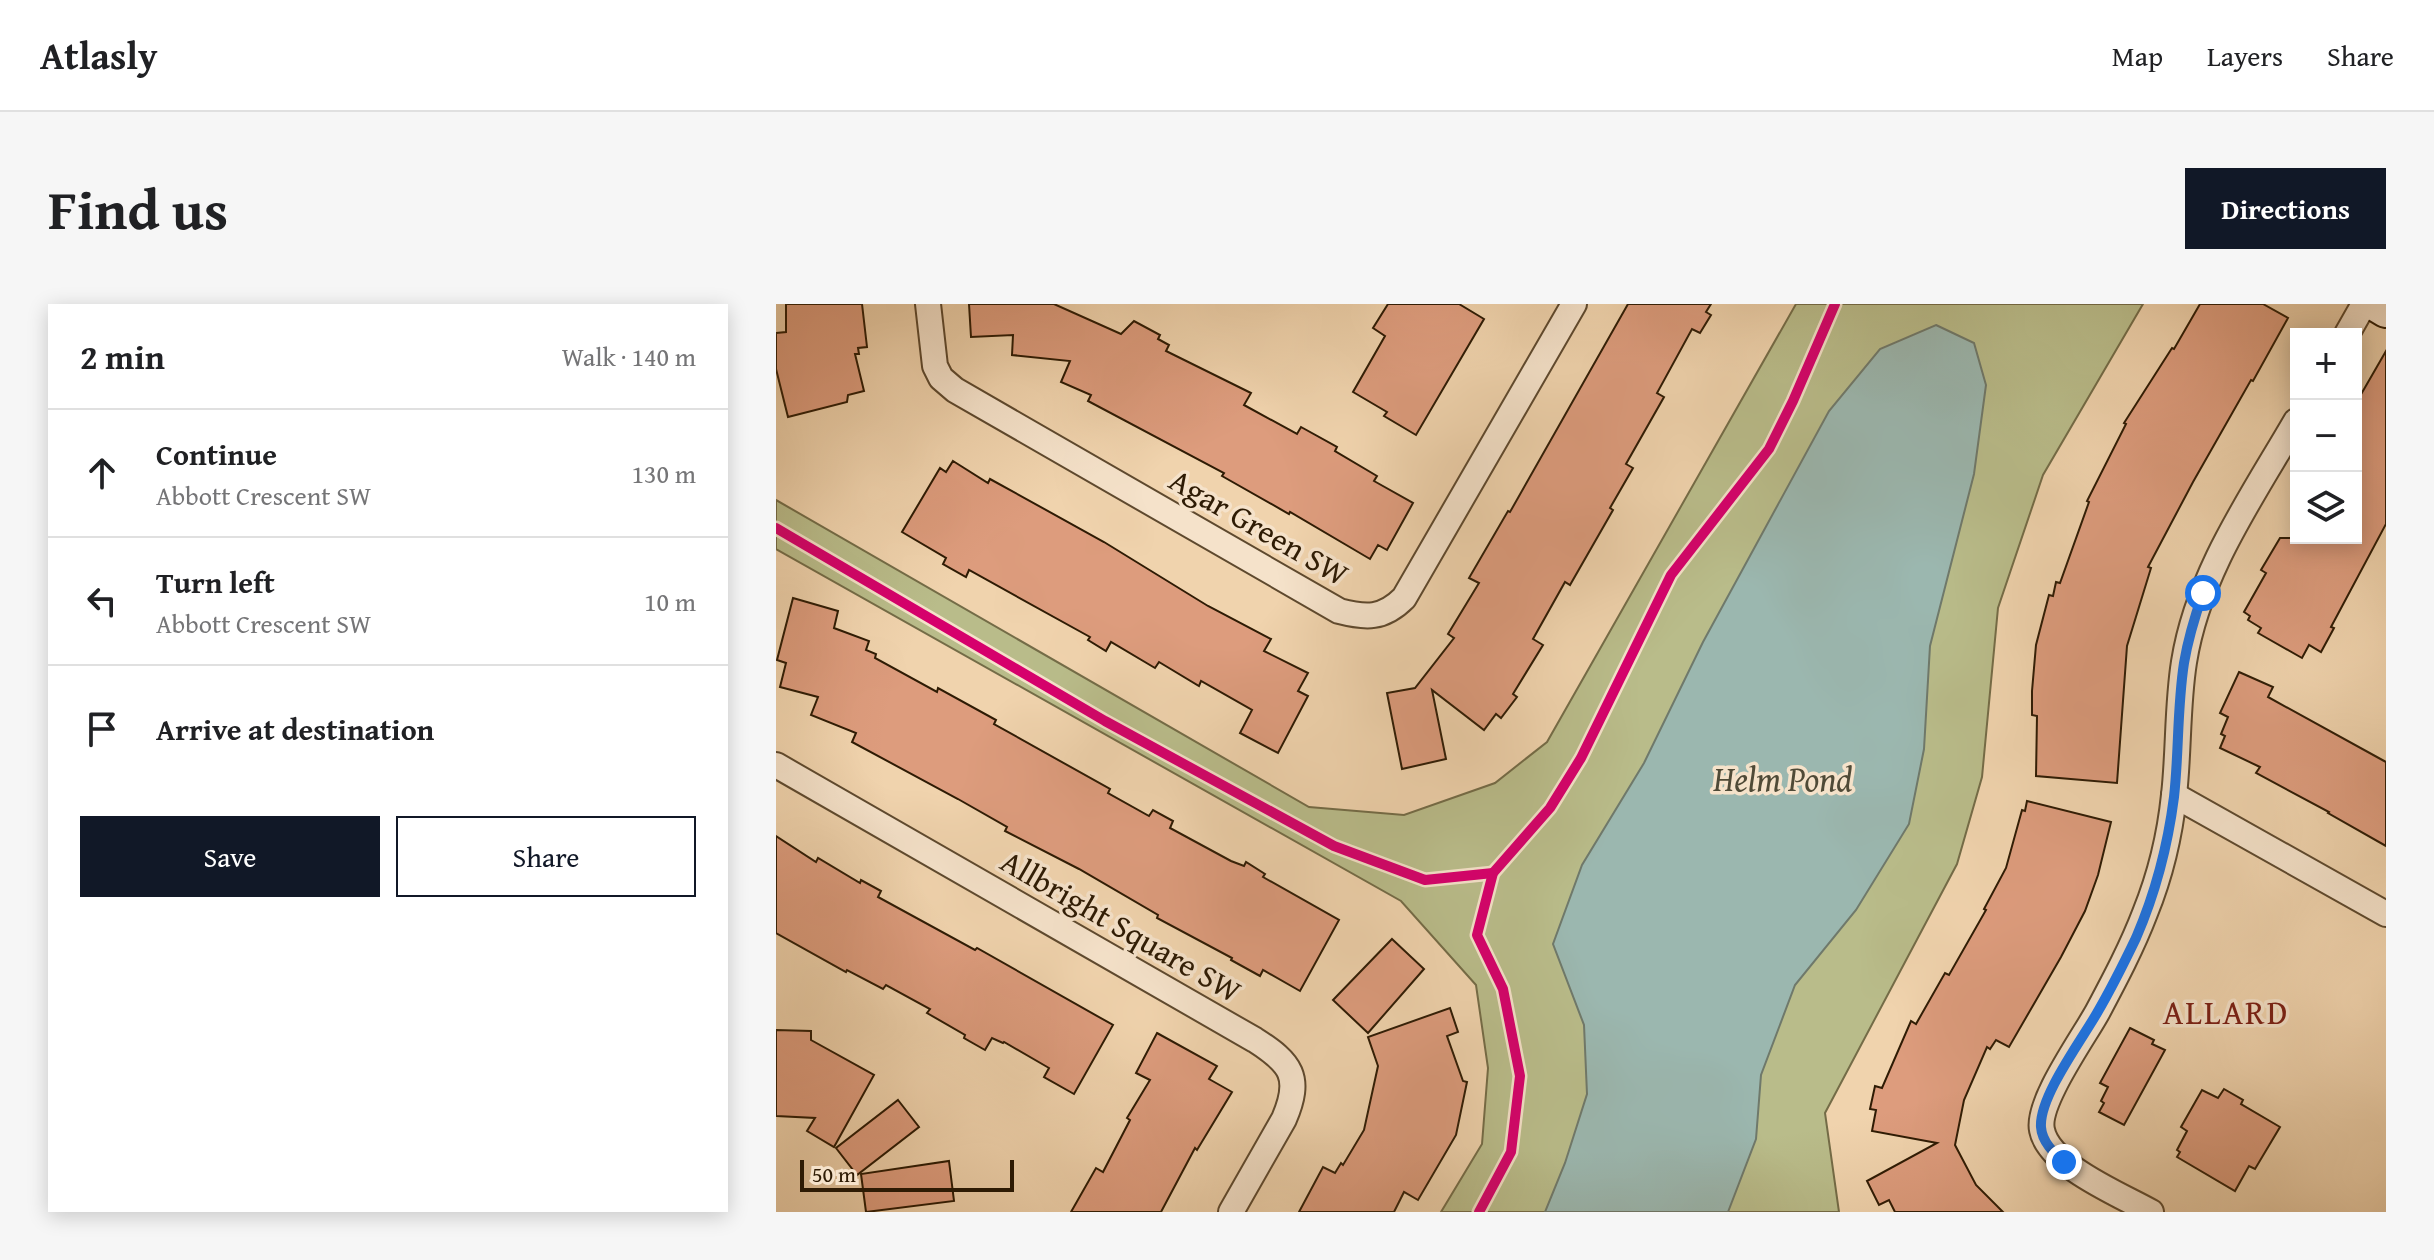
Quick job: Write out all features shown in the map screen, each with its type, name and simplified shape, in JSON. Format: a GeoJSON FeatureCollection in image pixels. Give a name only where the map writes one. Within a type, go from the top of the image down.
{"type":"FeatureCollection","features":[{"type":"Feature","properties":{"kind":"street","name":"Agar Green SW"},"geometry":{"type":"LineString","coordinates":[[928,304],[935,366],[941,378],[955,390],[1339,611],[1357,615],[1385,613],[1404,598],[1574,304]]}},
{"type":"Feature","properties":{"kind":"street"},"geometry":{"type":"LineString","coordinates":[[2350,328],[2364,304]]}},
{"type":"Feature","properties":{"kind":"street"},"geometry":{"type":"LineString","coordinates":[[2376,304],[2386,310]]}},
{"type":"Feature","properties":{"kind":"street"},"geometry":{"type":"LineString","coordinates":[[2151,1212],[2064,1162],[2048,1144],[2041,1124],[2054,1086],[2097,1014],[2150,902],[2174,795],[2181,689],[2191,628],[2227,540],[2290,431]]}},
{"type":"Feature","properties":{"kind":"street","name":"Allbright Square SW"},"geometry":{"type":"LineString","coordinates":[[776,765],[1255,1040],[1283,1060],[1292,1073],[1294,1089],[1291,1102],[1231,1212]]}},
{"type":"Feature","properties":{"kind":"street"},"geometry":{"type":"LineString","coordinates":[[2174,795],[2386,914]]}},
{"type":"Feature","properties":{"kind":"green space"},"geometry":{"type":"Polygon","coordinates":[[[1796,304],[2143,304],[2043,475],[1998,608],[1982,777],[1957,864],[1825,1113],[1839,1212],[1441,1212],[1482,1144],[1488,1068],[1476,985],[1401,901],[776,549],[776,500],[1309,807],[1404,815],[1495,783],[1547,742],[1796,304]]]}},
{"type":"Feature","properties":{"kind":"water","name":"Helm Pond"},"geometry":{"type":"Polygon","coordinates":[[[1936,325],[1974,343],[1986,385],[1974,474],[1930,646],[1924,749],[1909,824],[1856,910],[1795,985],[1761,1075],[1756,1139],[1728,1212],[1545,1212],[1565,1163],[1587,1094],[1584,1025],[1553,944],[1582,865],[1644,763],[1703,642],[1829,411],[1880,349],[1936,325]]]}},
{"type":"Feature","properties":{"kind":"building"},"geometry":{"type":"Polygon","coordinates":[[[786,304],[862,304],[867,347],[858,348],[859,354],[855,354],[864,391],[848,395],[847,402],[788,417],[776,369],[776,333],[786,332],[786,304]]]}},
{"type":"Feature","properties":{"kind":"building"},"geometry":{"type":"Polygon","coordinates":[[[969,304],[1054,304],[1121,334],[1134,321],[1160,335],[1158,339],[1169,345],[1166,351],[1251,393],[1244,405],[1297,434],[1301,427],[1337,447],[1335,451],[1377,476],[1374,481],[1413,503],[1387,550],[1378,545],[1370,559],[1222,476],[1224,473],[1088,401],[1091,395],[1061,382],[1070,361],[1012,355],[1013,335],[971,337],[969,304]]]}},
{"type":"Feature","properties":{"kind":"building"},"geometry":{"type":"Polygon","coordinates":[[[1388,304],[1459,304],[1484,319],[1416,435],[1384,416],[1387,412],[1353,392],[1385,336],[1373,328],[1388,304]]]}},
{"type":"Feature","properties":{"kind":"building"},"geometry":{"type":"Polygon","coordinates":[[[1628,304],[1711,304],[1706,312],[1711,315],[1700,333],[1692,329],[1657,393],[1664,397],[1626,464],[1633,468],[1610,508],[1613,510],[1570,585],[1565,582],[1533,639],[1543,645],[1513,694],[1517,697],[1501,718],[1496,714],[1484,730],[1432,690],[1446,759],[1402,769],[1387,693],[1415,688],[1454,638],[1448,634],[1479,583],[1469,578],[1628,304]]]}},
{"type":"Feature","properties":{"kind":"building"},"geometry":{"type":"Polygon","coordinates":[[[2200,304],[2263,304],[2288,318],[2193,482],[2148,567],[2151,568],[2127,646],[2117,783],[2036,776],[2037,716],[2032,715],[2032,691],[2036,645],[2049,595],[2053,596],[2056,582],[2060,583],[2087,501],[2124,423],[2200,304]]]}},
{"type":"Feature","properties":{"kind":"building"},"geometry":{"type":"Polygon","coordinates":[[[2386,351],[2386,524],[2331,627],[2334,628],[2321,652],[2309,645],[2302,658],[2258,633],[2261,628],[2248,620],[2250,616],[2244,612],[2266,573],[2261,570],[2280,538],[2290,538],[2290,544],[2362,544],[2362,393],[2386,351]]]}},
{"type":"Feature","properties":{"kind":"building"},"geometry":{"type":"Polygon","coordinates":[[[953,461],[988,483],[990,479],[1104,542],[1208,606],[1271,639],[1264,651],[1308,673],[1298,691],[1308,696],[1278,753],[1240,733],[1252,710],[1201,681],[1199,686],[1159,662],[1155,668],[1111,642],[1106,651],[1088,640],[1090,637],[969,570],[966,577],[943,564],[946,558],[902,532],[940,468],[946,472],[953,461]]]}},
{"type":"Feature","properties":{"kind":"building"},"geometry":{"type":"Polygon","coordinates":[[[793,598],[838,611],[834,628],[869,641],[866,650],[876,654],[875,658],[996,720],[994,724],[1110,789],[1108,793],[1149,816],[1153,810],[1173,821],[1170,828],[1231,861],[1244,866],[1246,862],[1265,874],[1263,877],[1339,920],[1300,991],[1263,970],[1260,976],[1231,960],[1079,869],[1005,831],[1007,827],[852,742],[856,733],[811,715],[818,697],[780,687],[786,663],[777,660],[793,598]]]}},
{"type":"Feature","properties":{"kind":"building"},"geometry":{"type":"Polygon","coordinates":[[[2239,672],[2273,687],[2268,697],[2386,762],[2386,846],[2256,773],[2260,767],[2220,748],[2225,736],[2221,734],[2228,717],[2220,713],[2239,672]]]}},
{"type":"Feature","properties":{"kind":"building"},"geometry":{"type":"Polygon","coordinates":[[[2027,801],[2111,822],[2085,911],[2061,957],[2009,1047],[1996,1040],[1990,1049],[1987,1047],[1964,1100],[1955,1145],[1976,1185],[2003,1212],[1895,1212],[1889,1200],[1879,1205],[1867,1181],[1937,1143],[1872,1131],[1876,1110],[1870,1109],[1875,1086],[1882,1088],[1911,1021],[1916,1024],[1945,973],[1949,975],[1986,910],[2006,868],[2027,801]]]}},
{"type":"Feature","properties":{"kind":"building"},"geometry":{"type":"Polygon","coordinates":[[[776,836],[816,862],[818,858],[860,883],[861,880],[881,891],[878,897],[975,950],[977,948],[1113,1025],[1074,1094],[1044,1077],[1049,1068],[1004,1042],[992,1038],[985,1050],[927,1013],[930,1009],[886,985],[883,989],[846,972],[776,933],[776,836]]]}},
{"type":"Feature","properties":{"kind":"building"},"geometry":{"type":"Polygon","coordinates":[[[1392,939],[1424,969],[1368,1033],[1333,1000],[1392,939]]]}},
{"type":"Feature","properties":{"kind":"building"},"geometry":{"type":"Polygon","coordinates":[[[1450,1008],[1458,1032],[1447,1036],[1463,1081],[1467,1082],[1456,1135],[1418,1200],[1404,1192],[1394,1212],[1299,1212],[1323,1167],[1335,1173],[1364,1130],[1378,1066],[1368,1037],[1450,1008]]]}},
{"type":"Feature","properties":{"kind":"building"},"geometry":{"type":"Polygon","coordinates":[[[2130,1028],[2154,1040],[2152,1044],[2165,1050],[2124,1125],[2099,1112],[2108,1087],[2100,1083],[2130,1028]]]}},
{"type":"Feature","properties":{"kind":"building"},"geometry":{"type":"Polygon","coordinates":[[[776,1030],[811,1031],[811,1040],[874,1075],[834,1147],[807,1131],[815,1118],[776,1116],[776,1030]]]}},
{"type":"Feature","properties":{"kind":"building"},"geometry":{"type":"Polygon","coordinates":[[[1157,1033],[1217,1066],[1209,1079],[1232,1092],[1197,1150],[1195,1148],[1161,1212],[1071,1212],[1096,1168],[1103,1172],[1130,1120],[1127,1118],[1150,1080],[1136,1073],[1157,1033]]]}},
{"type":"Feature","properties":{"kind":"building"},"geometry":{"type":"Polygon","coordinates":[[[2224,1089],[2243,1100],[2241,1104],[2280,1127],[2255,1169],[2249,1166],[2235,1191],[2177,1157],[2180,1152],[2177,1150],[2187,1131],[2181,1127],[2202,1090],[2218,1098],[2224,1089]]]}},
{"type":"Feature","properties":{"kind":"building"},"geometry":{"type":"Polygon","coordinates":[[[898,1100],[919,1127],[857,1175],[836,1148],[898,1100]]]}},
{"type":"Feature","properties":{"kind":"building"},"geometry":{"type":"Polygon","coordinates":[[[949,1161],[954,1201],[866,1212],[861,1174],[949,1161]]]}},
{"type":"Feature","properties":{"kind":"cycle path"},"geometry":{"type":"LineString","coordinates":[[1479,1212],[1511,1152],[1520,1076],[1503,989],[1477,935],[1493,873],[1550,808],[1581,758],[1671,575],[1769,449],[1835,304]]}},
{"type":"Feature","properties":{"kind":"cycle path"},"geometry":{"type":"LineString","coordinates":[[776,528],[1105,721],[1334,846],[1425,880],[1493,873]]}},
{"type":"Feature","properties":{"kind":"district","name":"ALLARD"},"geometry":{"type":"Point","coordinates":[2226,1012]}},
{"type":"Feature","properties":{"kind":"route"},"geometry":{"type":"LineString","coordinates":[[2064,1162],[2042,1134],[2044,1109],[2054,1086],[2097,1014],[2150,902],[2170,824],[2184,663],[2191,628],[2203,593]]}}]}
